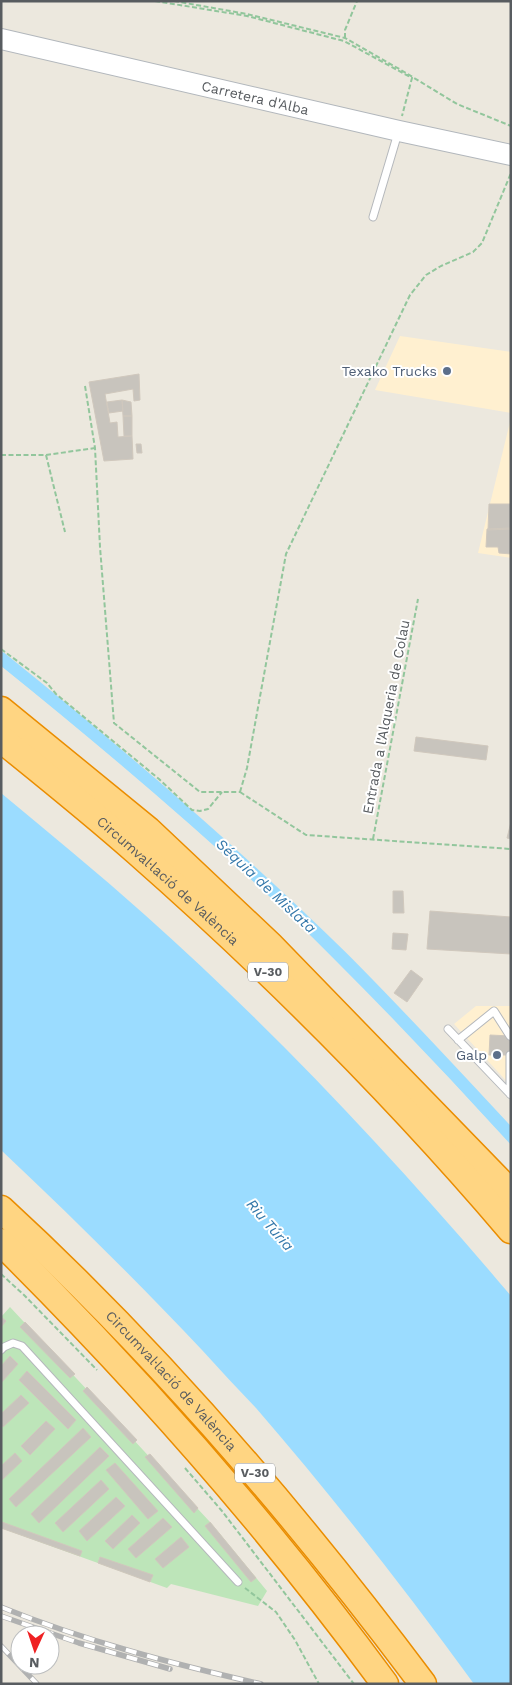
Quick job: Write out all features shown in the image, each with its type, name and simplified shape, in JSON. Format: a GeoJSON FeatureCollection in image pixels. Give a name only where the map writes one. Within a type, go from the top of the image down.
{"type":"FeatureCollection","features":[{"type":"Feature","properties":{"kind":"highway","name":"Circumval·lació de València"},"geometry":{"type":"LineString","coordinates":[[1,710],[148,830],[271,946],[508,1191]]}},
{"type":"Feature","properties":{"kind":"highway","name":"Circumval·lació de València"},"geometry":{"type":"LineString","coordinates":[[1,739],[136,851],[257,961],[421,1129],[511,1230]]}},
{"type":"Feature","properties":{"kind":"highway","name":"Circumval·lació de València"},"geometry":{"type":"LineString","coordinates":[[1,1209],[70,1276],[90,1292],[173,1379],[268,1487],[373,1618],[423,1684]]}},
{"type":"Feature","properties":{"kind":"highway","name":"Circumval·lació de València"},"geometry":{"type":"LineString","coordinates":[[1,1242],[68,1309],[152,1399],[254,1516],[386,1684]]}},
{"type":"Feature","properties":{"kind":"highway"},"geometry":{"type":"LineString","coordinates":[[70,1276],[83,1298],[165,1386],[224,1454],[262,1508],[398,1684]]}},
{"type":"Feature","properties":{"kind":"street","name":"Carretera d'Alba"},"geometry":{"type":"LineString","coordinates":[[1,40],[511,155]]}},
{"type":"Feature","properties":{"kind":"lane"},"geometry":{"type":"LineString","coordinates":[[373,217],[399,131]]}},
{"type":"Feature","properties":{"kind":"lane"},"geometry":{"type":"LineString","coordinates":[[458,1040],[494,1011],[510,1036]]}},
{"type":"Feature","properties":{"kind":"lane"},"geometry":{"type":"LineString","coordinates":[[448,1028],[510,1094]]}},
{"type":"Feature","properties":{"kind":"lane"},"geometry":{"type":"LineString","coordinates":[[510,1055],[510,1094]]}},
{"type":"Feature","properties":{"kind":"lane"},"geometry":{"type":"LineString","coordinates":[[1,1350],[4,1346],[13,1343],[22,1346],[238,1582]]}},
{"type":"Feature","properties":{"kind":"path"},"geometry":{"type":"LineString","coordinates":[[155,1],[247,16],[344,39],[412,78],[399,131]]}},
{"type":"Feature","properties":{"kind":"path"},"geometry":{"type":"LineString","coordinates":[[174,1],[247,14],[344,39],[401,70],[456,104],[511,126]]}},
{"type":"Feature","properties":{"kind":"path"},"geometry":{"type":"LineString","coordinates":[[344,39],[345,30],[357,1]]}},
{"type":"Feature","properties":{"kind":"path"},"geometry":{"type":"LineString","coordinates":[[240,792],[247,768],[286,554],[410,295],[426,275],[473,252],[482,243],[511,173]]}},
{"type":"Feature","properties":{"kind":"path"},"geometry":{"type":"LineString","coordinates":[[85,386],[95,448],[100,547],[114,722],[200,792],[240,792],[306,835],[511,849]]}},
{"type":"Feature","properties":{"kind":"path"},"geometry":{"type":"LineString","coordinates":[[1,455],[46,455],[95,448]]}},
{"type":"Feature","properties":{"kind":"path"},"geometry":{"type":"LineString","coordinates":[[46,455],[65,532]]}},
{"type":"Feature","properties":{"kind":"path","name":"Entrada a l'Alqueria de Colau"},"geometry":{"type":"LineString","coordinates":[[373,839],[418,599]]}},
{"type":"Feature","properties":{"kind":"path"},"geometry":{"type":"LineString","coordinates":[[1,649],[48,683],[56,694],[192,810],[208,809],[222,792]]}},
{"type":"Feature","properties":{"kind":"path"},"geometry":{"type":"LineString","coordinates":[[1,1274],[99,1372]]}},
{"type":"Feature","properties":{"kind":"path"},"geometry":{"type":"LineString","coordinates":[[184,1466],[222,1511],[354,1684]]}},
{"type":"Feature","properties":{"kind":"path"},"geometry":{"type":"LineString","coordinates":[[238,1582],[276,1612],[295,1640],[319,1684]]}},
{"type":"Feature","properties":{"kind":"shaded area","name":"Texako Trucks"},"geometry":{"type":"Polygon","coordinates":[[[400,336],[511,352],[511,413],[375,390],[400,336]]]}},
{"type":"Feature","properties":{"kind":"shaded area"},"geometry":{"type":"Polygon","coordinates":[[[511,418],[511,558],[478,553],[511,418]]]}},
{"type":"Feature","properties":{"kind":"shaded area","name":"Galp"},"geometry":{"type":"Polygon","coordinates":[[[476,1006],[511,1006],[511,1086],[454,1024],[476,1006]]]}},
{"type":"Feature","properties":{"kind":"green space"},"geometry":{"type":"Polygon","coordinates":[[[10,1307],[210,1522],[267,1591],[258,1606],[171,1584],[167,1588],[1,1528],[1,1317],[10,1307]]]}},
{"type":"Feature","properties":{"kind":"water","name":"Riu Túria"},"geometry":{"type":"Polygon","coordinates":[[[1,793],[127,899],[194,959],[288,1051],[380,1147],[511,1296],[511,1684],[474,1684],[368,1544],[256,1408],[178,1324],[1,1150],[1,793]]]}},
{"type":"Feature","properties":{"kind":"building"},"geometry":{"type":"Polygon","coordinates":[[[139,374],[140,400],[134,401],[133,389],[105,394],[110,423],[117,422],[118,437],[132,436],[133,459],[104,461],[89,382],[139,374]]]}},
{"type":"Feature","properties":{"kind":"building"},"geometry":{"type":"Polygon","coordinates":[[[122,400],[131,402],[132,416],[123,416],[122,400]]]}},
{"type":"Feature","properties":{"kind":"building"},"geometry":{"type":"Polygon","coordinates":[[[122,400],[123,411],[109,413],[107,402],[122,400]]]}},
{"type":"Feature","properties":{"kind":"building"},"geometry":{"type":"Polygon","coordinates":[[[123,416],[132,416],[132,436],[124,436],[123,416]]]}},
{"type":"Feature","properties":{"kind":"building"},"geometry":{"type":"Polygon","coordinates":[[[136,444],[141,444],[142,453],[137,453],[136,444]]]}},
{"type":"Feature","properties":{"kind":"building"},"geometry":{"type":"Polygon","coordinates":[[[489,504],[511,504],[511,529],[488,530],[489,504]]]}},
{"type":"Feature","properties":{"kind":"building"},"geometry":{"type":"Polygon","coordinates":[[[511,528],[511,554],[499,553],[498,547],[486,547],[487,529],[511,528]]]}},
{"type":"Feature","properties":{"kind":"building"},"geometry":{"type":"Polygon","coordinates":[[[416,737],[488,746],[486,760],[414,751],[416,737]]]}},
{"type":"Feature","properties":{"kind":"building"},"geometry":{"type":"Polygon","coordinates":[[[511,822],[511,839],[507,838],[511,822]]]}},
{"type":"Feature","properties":{"kind":"building"},"geometry":{"type":"Polygon","coordinates":[[[393,891],[403,891],[404,913],[393,913],[393,891]]]}},
{"type":"Feature","properties":{"kind":"building"},"geometry":{"type":"Polygon","coordinates":[[[430,911],[511,917],[511,954],[427,949],[430,911]]]}},
{"type":"Feature","properties":{"kind":"building"},"geometry":{"type":"Polygon","coordinates":[[[393,933],[408,934],[406,950],[392,949],[393,933]]]}},
{"type":"Feature","properties":{"kind":"building"},"geometry":{"type":"Polygon","coordinates":[[[411,970],[423,979],[407,1002],[394,993],[411,970]]]}},
{"type":"Feature","properties":{"kind":"building"},"geometry":{"type":"Polygon","coordinates":[[[490,1035],[511,1036],[511,1055],[489,1055],[490,1035]]]}},
{"type":"Feature","properties":{"kind":"building"},"geometry":{"type":"Polygon","coordinates":[[[1,1317],[6,1321],[1,1327],[1,1317]]]}},
{"type":"Feature","properties":{"kind":"building"},"geometry":{"type":"Polygon","coordinates":[[[25,1322],[75,1374],[70,1378],[20,1327],[25,1322]]]}},
{"type":"Feature","properties":{"kind":"building"},"geometry":{"type":"Polygon","coordinates":[[[10,1356],[18,1364],[1,1383],[1,1366],[10,1356]]]}},
{"type":"Feature","properties":{"kind":"building"},"geometry":{"type":"Polygon","coordinates":[[[27,1371],[76,1420],[68,1429],[19,1380],[27,1371]]]}},
{"type":"Feature","properties":{"kind":"building"},"geometry":{"type":"Polygon","coordinates":[[[87,1387],[137,1440],[133,1444],[83,1391],[87,1387]]]}},
{"type":"Feature","properties":{"kind":"building"},"geometry":{"type":"Polygon","coordinates":[[[21,1395],[29,1403],[3,1427],[1,1425],[1,1414],[21,1395]]]}},
{"type":"Feature","properties":{"kind":"building"},"geometry":{"type":"Polygon","coordinates":[[[46,1421],[55,1429],[30,1455],[21,1446],[46,1421]]]}},
{"type":"Feature","properties":{"kind":"building"},"geometry":{"type":"Polygon","coordinates":[[[83,1428],[91,1437],[16,1507],[9,1499],[83,1428]]]}},
{"type":"Feature","properties":{"kind":"building"},"geometry":{"type":"Polygon","coordinates":[[[100,1447],[109,1456],[39,1523],[31,1514],[100,1447]]]}},
{"type":"Feature","properties":{"kind":"building"},"geometry":{"type":"Polygon","coordinates":[[[15,1453],[22,1461],[1,1481],[1,1466],[15,1453]]]}},
{"type":"Feature","properties":{"kind":"building"},"geometry":{"type":"Polygon","coordinates":[[[150,1454],[198,1508],[194,1513],[145,1457],[150,1454]]]}},
{"type":"Feature","properties":{"kind":"building"},"geometry":{"type":"Polygon","coordinates":[[[115,1463],[158,1511],[148,1519],[106,1470],[115,1463]]]}},
{"type":"Feature","properties":{"kind":"building"},"geometry":{"type":"Polygon","coordinates":[[[101,1480],[109,1489],[63,1532],[55,1523],[101,1480]]]}},
{"type":"Feature","properties":{"kind":"building"},"geometry":{"type":"Polygon","coordinates":[[[116,1497],[125,1506],[87,1541],[79,1531],[116,1497]]]}},
{"type":"Feature","properties":{"kind":"building"},"geometry":{"type":"Polygon","coordinates":[[[132,1515],[140,1523],[113,1549],[105,1541],[132,1515]]]}},
{"type":"Feature","properties":{"kind":"building"},"geometry":{"type":"Polygon","coordinates":[[[163,1518],[172,1527],[136,1558],[128,1549],[163,1518]]]}},
{"type":"Feature","properties":{"kind":"building"},"geometry":{"type":"Polygon","coordinates":[[[2,1522],[82,1551],[80,1556],[1,1528],[2,1522]]]}},
{"type":"Feature","properties":{"kind":"building"},"geometry":{"type":"Polygon","coordinates":[[[210,1522],[256,1578],[251,1582],[205,1526],[210,1522]]]}},
{"type":"Feature","properties":{"kind":"building"},"geometry":{"type":"Polygon","coordinates":[[[181,1537],[189,1547],[163,1568],[155,1559],[181,1537]]]}},
{"type":"Feature","properties":{"kind":"building"},"geometry":{"type":"Polygon","coordinates":[[[100,1557],[153,1575],[150,1582],[98,1563],[100,1557]]]}},
{"type":"Feature","properties":{"kind":"waterway","name":"Séquia de Mislata"},"geometry":{"type":"LineString","coordinates":[[1,658],[175,803],[260,879],[342,957],[511,1135]]}},
{"type":"Feature","properties":{"kind":"waterway","name":"Séquia de Mislata"},"geometry":{"type":"LineString","coordinates":[[1,663],[171,804],[294,916],[378,1001],[511,1142]]}},
{"type":"Feature","properties":{"kind":"railway"},"geometry":{"type":"LineString","coordinates":[[1,1607],[65,1631],[130,1651],[261,1684]]}},
{"type":"Feature","properties":{"kind":"railway"},"geometry":{"type":"LineString","coordinates":[[1,1616],[79,1643],[170,1669]]}},
{"type":"Feature","properties":{"kind":"railway"},"geometry":{"type":"LineString","coordinates":[[1,1646],[37,1684]]}},
{"type":"Feature","properties":{"kind":"place","name":"Texako Trucks"},"geometry":{"type":"Point","coordinates":[447,371]}},
{"type":"Feature","properties":{"kind":"place","name":"Galp"},"geometry":{"type":"Point","coordinates":[497,1055]}}]}
